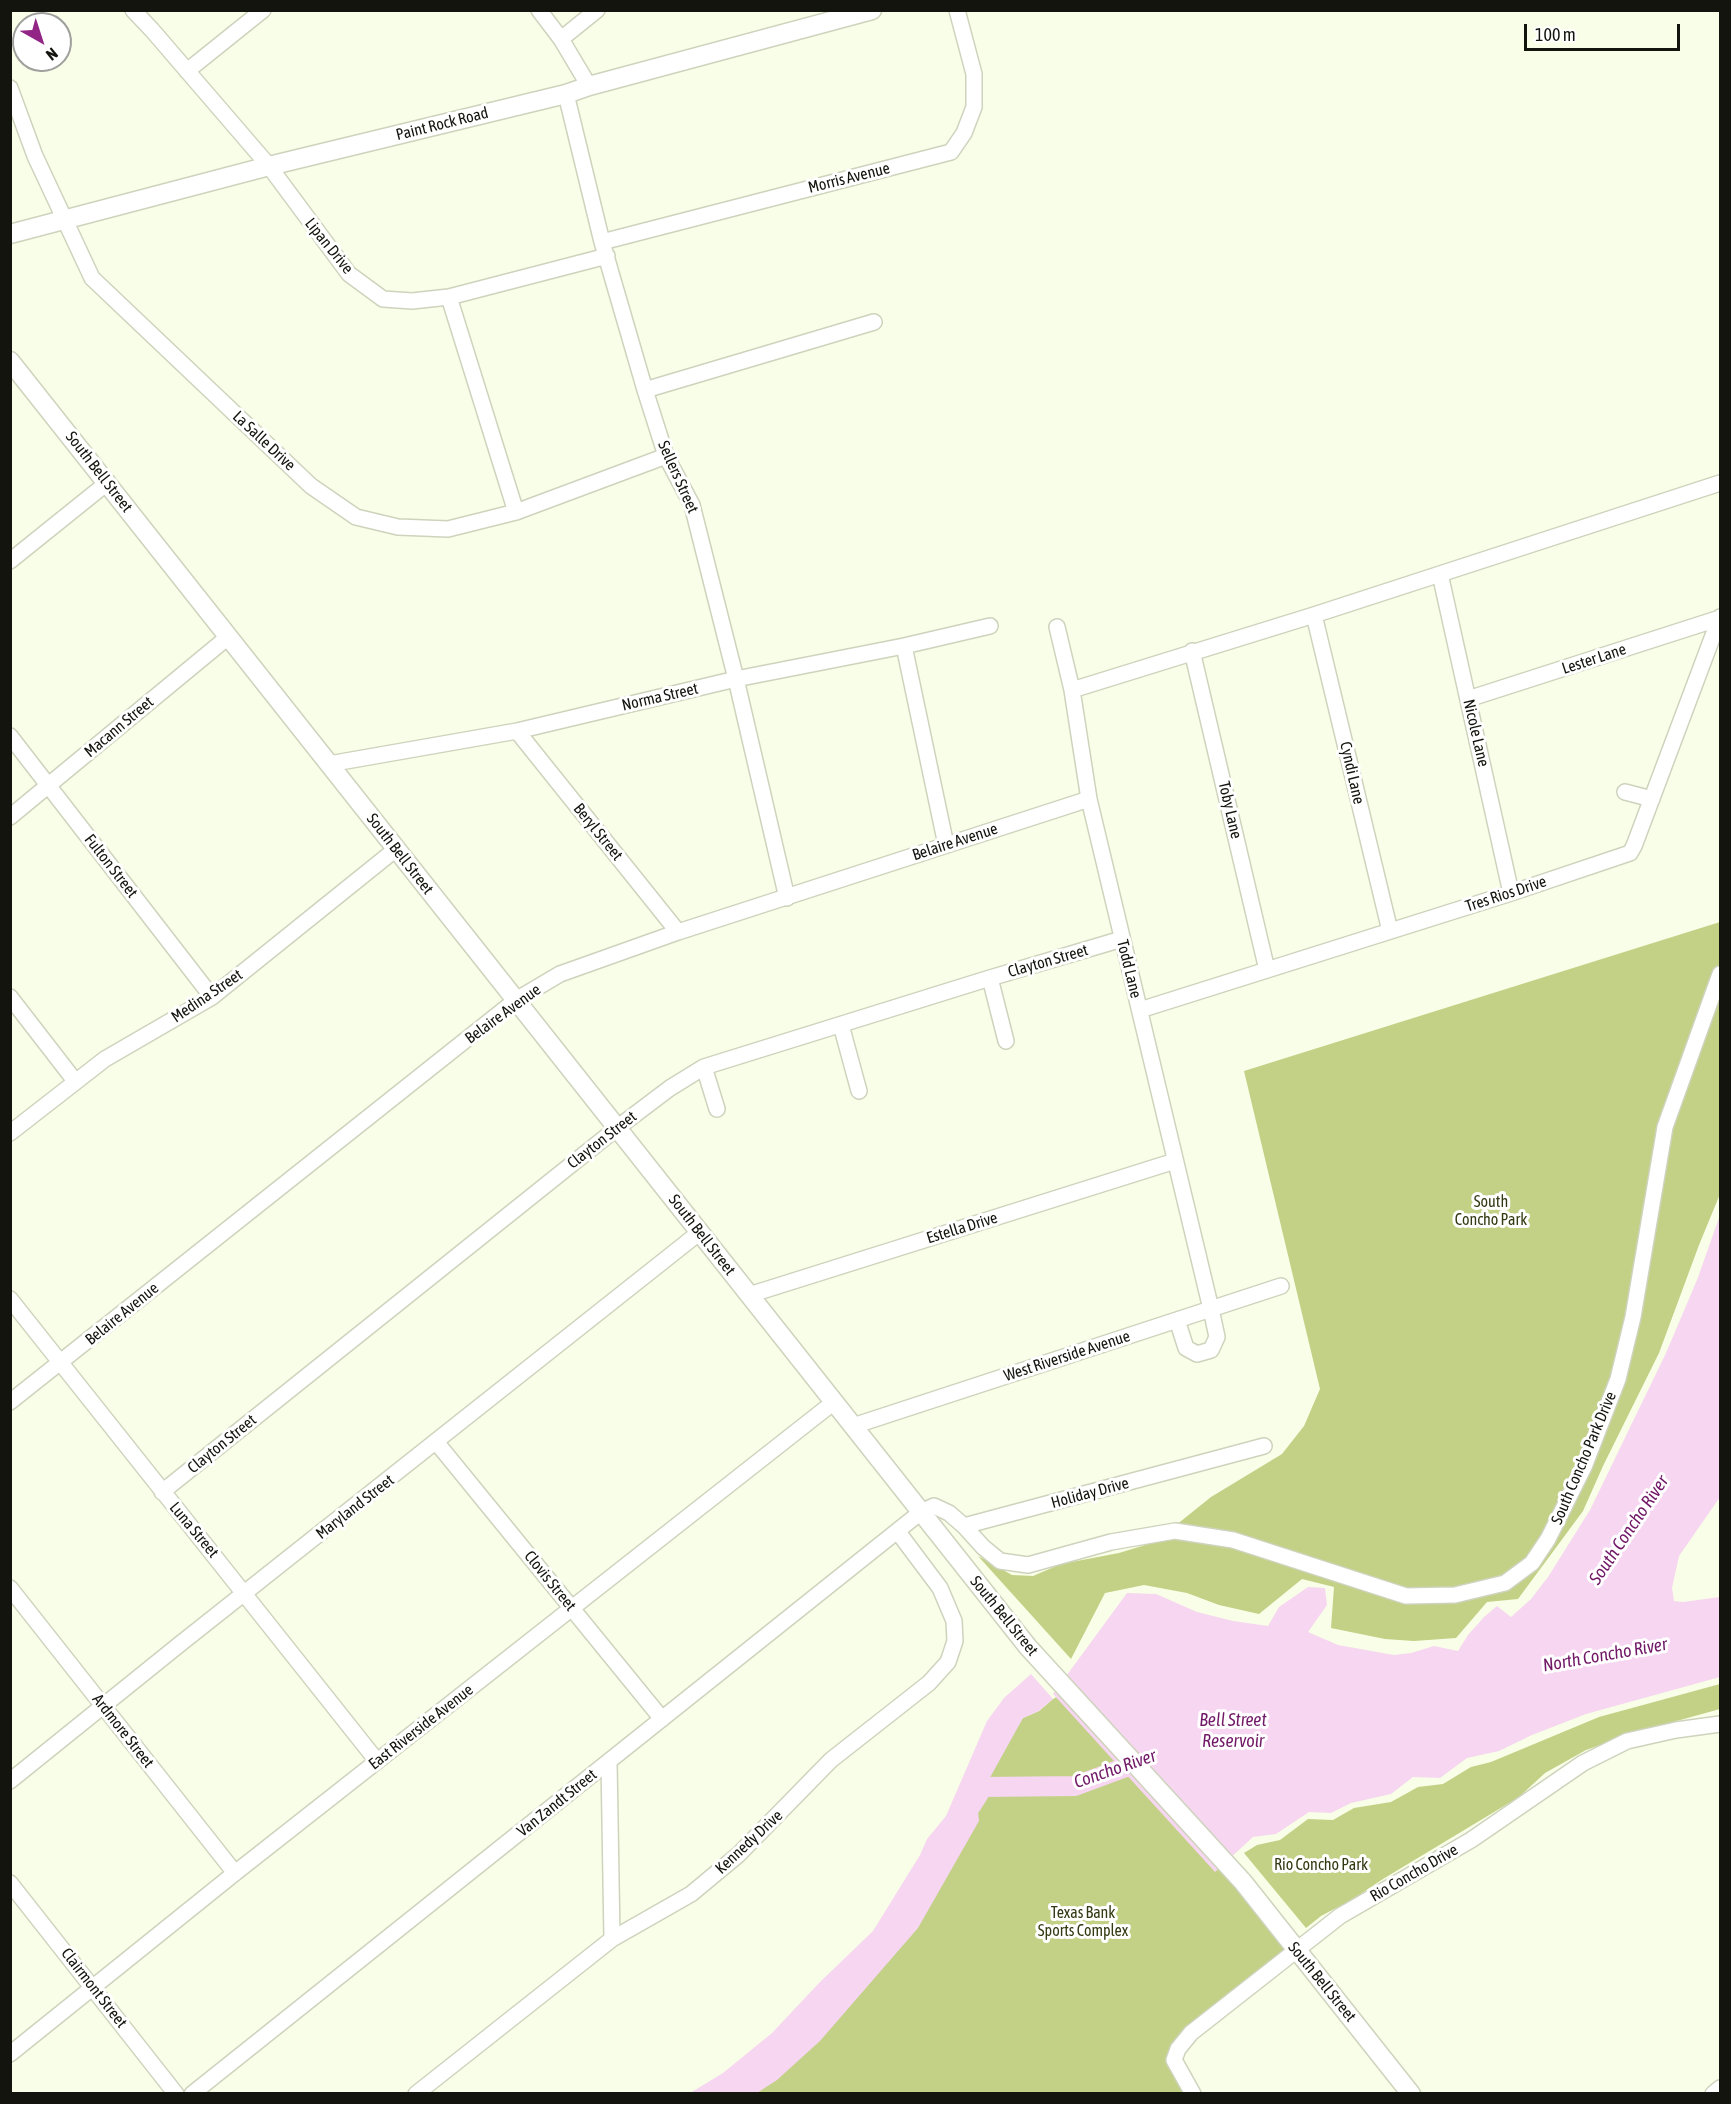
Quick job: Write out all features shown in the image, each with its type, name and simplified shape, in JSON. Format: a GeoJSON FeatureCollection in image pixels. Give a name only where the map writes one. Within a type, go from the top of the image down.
{"type":"FeatureCollection","features":[{"type":"Feature","properties":{"kind":"main road","name":"Paint Rock Road"},"geometry":{"type":"LineString","coordinates":[[11,234],[269,166],[567,94],[589,86],[872,10]]}},
{"type":"Feature","properties":{"kind":"main road","name":"South Bell Street"},"geometry":{"type":"LineString","coordinates":[[10,361],[1028,1647],[1243,1882],[1411,2094]]}},
{"type":"Feature","properties":{"kind":"street","name":"Lipan Drive"},"geometry":{"type":"LineString","coordinates":[[133,10],[269,166],[349,274],[383,299],[412,301],[449,297],[605,249]]}},
{"type":"Feature","properties":{"kind":"street"},"geometry":{"type":"LineString","coordinates":[[187,71],[263,10]]}},
{"type":"Feature","properties":{"kind":"street"},"geometry":{"type":"LineString","coordinates":[[539,10],[561,39],[589,86]]}},
{"type":"Feature","properties":{"kind":"street"},"geometry":{"type":"LineString","coordinates":[[561,39],[597,10]]}},
{"type":"Feature","properties":{"kind":"street","name":"Morris Avenue"},"geometry":{"type":"LineString","coordinates":[[605,249],[951,152],[964,133],[974,107],[974,74],[957,10]]}},
{"type":"Feature","properties":{"kind":"street","name":"La Salle Drive"},"geometry":{"type":"LineString","coordinates":[[10,88],[35,156],[92,278],[311,486],[356,517],[398,527],[448,529],[516,512],[666,456]]}},
{"type":"Feature","properties":{"kind":"street","name":"Sellers Street"},"geometry":{"type":"LineString","coordinates":[[567,94],[605,249],[645,390],[666,456],[692,505],[736,679],[787,898]]}},
{"type":"Feature","properties":{"kind":"street"},"geometry":{"type":"LineString","coordinates":[[449,297],[516,512]]}},
{"type":"Feature","properties":{"kind":"street"},"geometry":{"type":"LineString","coordinates":[[645,390],[874,322]]}},
{"type":"Feature","properties":{"kind":"street"},"geometry":{"type":"LineString","coordinates":[[10,561],[107,483]]}},
{"type":"Feature","properties":{"kind":"street"},"geometry":{"type":"LineString","coordinates":[[1072,690],[1314,615],[1720,483]]}},
{"type":"Feature","properties":{"kind":"street","name":"Nicole Lane"},"geometry":{"type":"LineString","coordinates":[[1440,574],[1511,893]]}},
{"type":"Feature","properties":{"kind":"street","name":"Cyndi Lane"},"geometry":{"type":"LineString","coordinates":[[1314,615],[1390,930]]}},
{"type":"Feature","properties":{"kind":"street","name":"Lester Lane"},"geometry":{"type":"LineString","coordinates":[[1468,699],[1720,618]]}},
{"type":"Feature","properties":{"kind":"street","name":"Tres Rios Drive"},"geometry":{"type":"LineString","coordinates":[[1140,1010],[1630,853],[1635,846],[1720,618]]}},
{"type":"Feature","properties":{"kind":"street","name":"Norma Street"},"geometry":{"type":"LineString","coordinates":[[329,764],[518,731],[736,679],[904,646],[990,626]]}},
{"type":"Feature","properties":{"kind":"street","name":"Todd Lane"},"geometry":{"type":"LineString","coordinates":[[1057,627],[1072,690],[1089,799],[1217,1337],[1211,1350],[1197,1354],[1186,1348],[1177,1320]]}},
{"type":"Feature","properties":{"kind":"street","name":"Macann Street"},"geometry":{"type":"LineString","coordinates":[[10,817],[228,636]]}},
{"type":"Feature","properties":{"kind":"street"},"geometry":{"type":"LineString","coordinates":[[904,646],[946,845]]}},
{"type":"Feature","properties":{"kind":"street","name":"Toby Lane"},"geometry":{"type":"LineString","coordinates":[[1192,651],[1267,969]]}},
{"type":"Feature","properties":{"kind":"street","name":"Beryl Street"},"geometry":{"type":"LineString","coordinates":[[518,731],[678,932]]}},
{"type":"Feature","properties":{"kind":"street","name":"Fulton Street"},"geometry":{"type":"LineString","coordinates":[[10,736],[212,997]]}},
{"type":"Feature","properties":{"kind":"street"},"geometry":{"type":"LineString","coordinates":[[1625,792],[1652,798]]}},
{"type":"Feature","properties":{"kind":"street","name":"Belaire Avenue"},"geometry":{"type":"LineString","coordinates":[[10,1402],[516,1000],[560,974],[678,932],[1089,799]]}},
{"type":"Feature","properties":{"kind":"street","name":"Medina Street"},"geometry":{"type":"LineString","coordinates":[[10,1133],[105,1059],[212,997],[396,849]]}},
{"type":"Feature","properties":{"kind":"street","name":"Clayton Street"},"geometry":{"type":"LineString","coordinates":[[162,1492],[617,1128],[670,1088],[704,1067],[1122,939]]}},
{"type":"Feature","properties":{"kind":"street","name":"South Concho Park Drive"},"geometry":{"type":"LineString","coordinates":[[964,1526],[983,1547],[1000,1561],[1028,1565],[1111,1542],[1175,1531],[1233,1540],[1406,1596],[1455,1595],[1505,1583],[1532,1563],[1548,1539],[1584,1467],[1618,1379],[1633,1317],[1665,1127],[1720,974]]}},
{"type":"Feature","properties":{"kind":"street"},"geometry":{"type":"LineString","coordinates":[[990,978],[1006,1041]]}},
{"type":"Feature","properties":{"kind":"street"},"geometry":{"type":"LineString","coordinates":[[10,997],[75,1081]]}},
{"type":"Feature","properties":{"kind":"street"},"geometry":{"type":"LineString","coordinates":[[842,1024],[859,1091]]}},
{"type":"Feature","properties":{"kind":"street"},"geometry":{"type":"LineString","coordinates":[[704,1067],[717,1109]]}},
{"type":"Feature","properties":{"kind":"street","name":"Estella Drive"},"geometry":{"type":"LineString","coordinates":[[749,1295],[1175,1161]]}},
{"type":"Feature","properties":{"kind":"street","name":"Maryland Street"},"geometry":{"type":"LineString","coordinates":[[10,1781],[700,1232]]}},
{"type":"Feature","properties":{"kind":"street","name":"West Riverside Avenue"},"geometry":{"type":"LineString","coordinates":[[853,1426],[1281,1286]]}},
{"type":"Feature","properties":{"kind":"street","name":"Luna Street"},"geometry":{"type":"LineString","coordinates":[[10,1299],[377,1761]]}},
{"type":"Feature","properties":{"kind":"street","name":"East Riverside Avenue"},"geometry":{"type":"LineString","coordinates":[[10,2054],[235,1873],[834,1402]]}},
{"type":"Feature","properties":{"kind":"street","name":"Clovis Street"},"geometry":{"type":"LineString","coordinates":[[437,1443],[662,1719]]}},
{"type":"Feature","properties":{"kind":"street","name":"Holiday Drive"},"geometry":{"type":"LineString","coordinates":[[964,1526],[1264,1446]]}},
{"type":"Feature","properties":{"kind":"street"},"geometry":{"type":"LineString","coordinates":[[921,1512],[934,1506],[949,1513],[964,1526]]}},
{"type":"Feature","properties":{"kind":"street","name":"Van Zandt Street"},"geometry":{"type":"LineString","coordinates":[[192,2094],[921,1512]]}},
{"type":"Feature","properties":{"kind":"street","name":"Kennedy Drive"},"geometry":{"type":"LineString","coordinates":[[416,2094],[612,1939],[691,1894],[731,1862],[831,1760],[929,1683],[948,1662],[955,1641],[954,1622],[940,1588],[898,1532]]}},
{"type":"Feature","properties":{"kind":"street","name":"Ardmore Street"},"geometry":{"type":"LineString","coordinates":[[10,1588],[235,1873]]}},
{"type":"Feature","properties":{"kind":"street","name":"Rio Concho Drive"},"geometry":{"type":"LineString","coordinates":[[1193,2094],[1174,2060],[1178,2049],[1191,2034],[1340,1916],[1471,1840],[1583,1763],[1627,1741],[1676,1730],[1720,1725]]}},
{"type":"Feature","properties":{"kind":"street"},"geometry":{"type":"LineString","coordinates":[[609,1761],[612,1939]]}},
{"type":"Feature","properties":{"kind":"street","name":"Clairmont Street"},"geometry":{"type":"LineString","coordinates":[[10,1883],[176,2094]]}},
{"type":"Feature","properties":{"kind":"street"},"geometry":{"type":"LineString","coordinates":[[1713,2094],[1720,2088]]}},
{"type":"Feature","properties":{"kind":"green space","name":"South Concho Park"},"geometry":{"type":"Polygon","coordinates":[[[1720,922],[1720,1194],[1659,1353],[1583,1511],[1518,1599],[1487,1602],[1456,1638],[1414,1641],[1385,1639],[1331,1628],[1334,1587],[1302,1579],[1259,1614],[1219,1605],[1187,1593],[1144,1585],[1105,1593],[1071,1659],[978,1556],[1012,1575],[1033,1576],[1061,1564],[1119,1553],[1155,1542],[1211,1497],[1282,1454],[1304,1426],[1320,1389],[1244,1071],[1720,922]]]}},
{"type":"Feature","properties":{"kind":"green space","name":"Texas Bank Sports Complex"},"geometry":{"type":"Polygon","coordinates":[[[1081,1684],[1297,1951],[1178,2049],[1193,2093],[740,2094],[775,2072],[1023,1718],[1039,1711],[1053,1699],[1081,1684]]]}},
{"type":"Feature","properties":{"kind":"green space","name":"Rio Concho Park"},"geometry":{"type":"Polygon","coordinates":[[[1720,1684],[1720,1709],[1644,1730],[1586,1750],[1545,1773],[1519,1797],[1353,1899],[1321,1916],[1306,1928],[1244,1853],[1257,1845],[1280,1840],[1308,1819],[1333,1820],[1354,1808],[1391,1802],[1418,1787],[1443,1784],[1471,1767],[1491,1762],[1599,1717],[1720,1684]]]}},
{"type":"Feature","properties":{"kind":"water","name":"Bell Street Reservoir"},"geometry":{"type":"Polygon","coordinates":[[[1720,1215],[1720,1497],[1679,1556],[1672,1588],[1674,1601],[1720,1597],[1720,1677],[1586,1714],[1532,1735],[1499,1751],[1467,1758],[1440,1778],[1413,1777],[1391,1794],[1351,1803],[1331,1813],[1309,1812],[1276,1834],[1253,1837],[1215,1872],[1053,1694],[1127,1593],[1156,1594],[1197,1612],[1233,1621],[1268,1626],[1279,1607],[1308,1587],[1325,1588],[1327,1605],[1308,1632],[1338,1645],[1394,1655],[1434,1646],[1458,1651],[1468,1635],[1497,1606],[1511,1617],[1531,1599],[1548,1577],[1590,1510],[1666,1353],[1697,1280],[1720,1215]]]}},
{"type":"Feature","properties":{"kind":"water"},"geometry":{"type":"Polygon","coordinates":[[[1031,1674],[1053,1699],[1039,1711],[1023,1718],[977,1801],[979,1821],[918,1928],[820,2041],[777,2080],[757,2093],[690,2093],[723,2073],[772,2033],[873,1931],[920,1855],[927,1839],[946,1816],[987,1721],[1004,1698],[1031,1674]]]}},
{"type":"Feature","properties":{"kind":"waterway","name":"Concho River"},"geometry":{"type":"LineString","coordinates":[[971,1806],[983,1787],[1075,1786],[1145,1760]]}},
{"type":"Feature","properties":{"kind":"water label","name":"South Concho River"},"geometry":{"type":"Point","coordinates":[1629,1530]}},
{"type":"Feature","properties":{"kind":"water label","name":"North Concho River"},"geometry":{"type":"Point","coordinates":[1605,1655]}}]}
